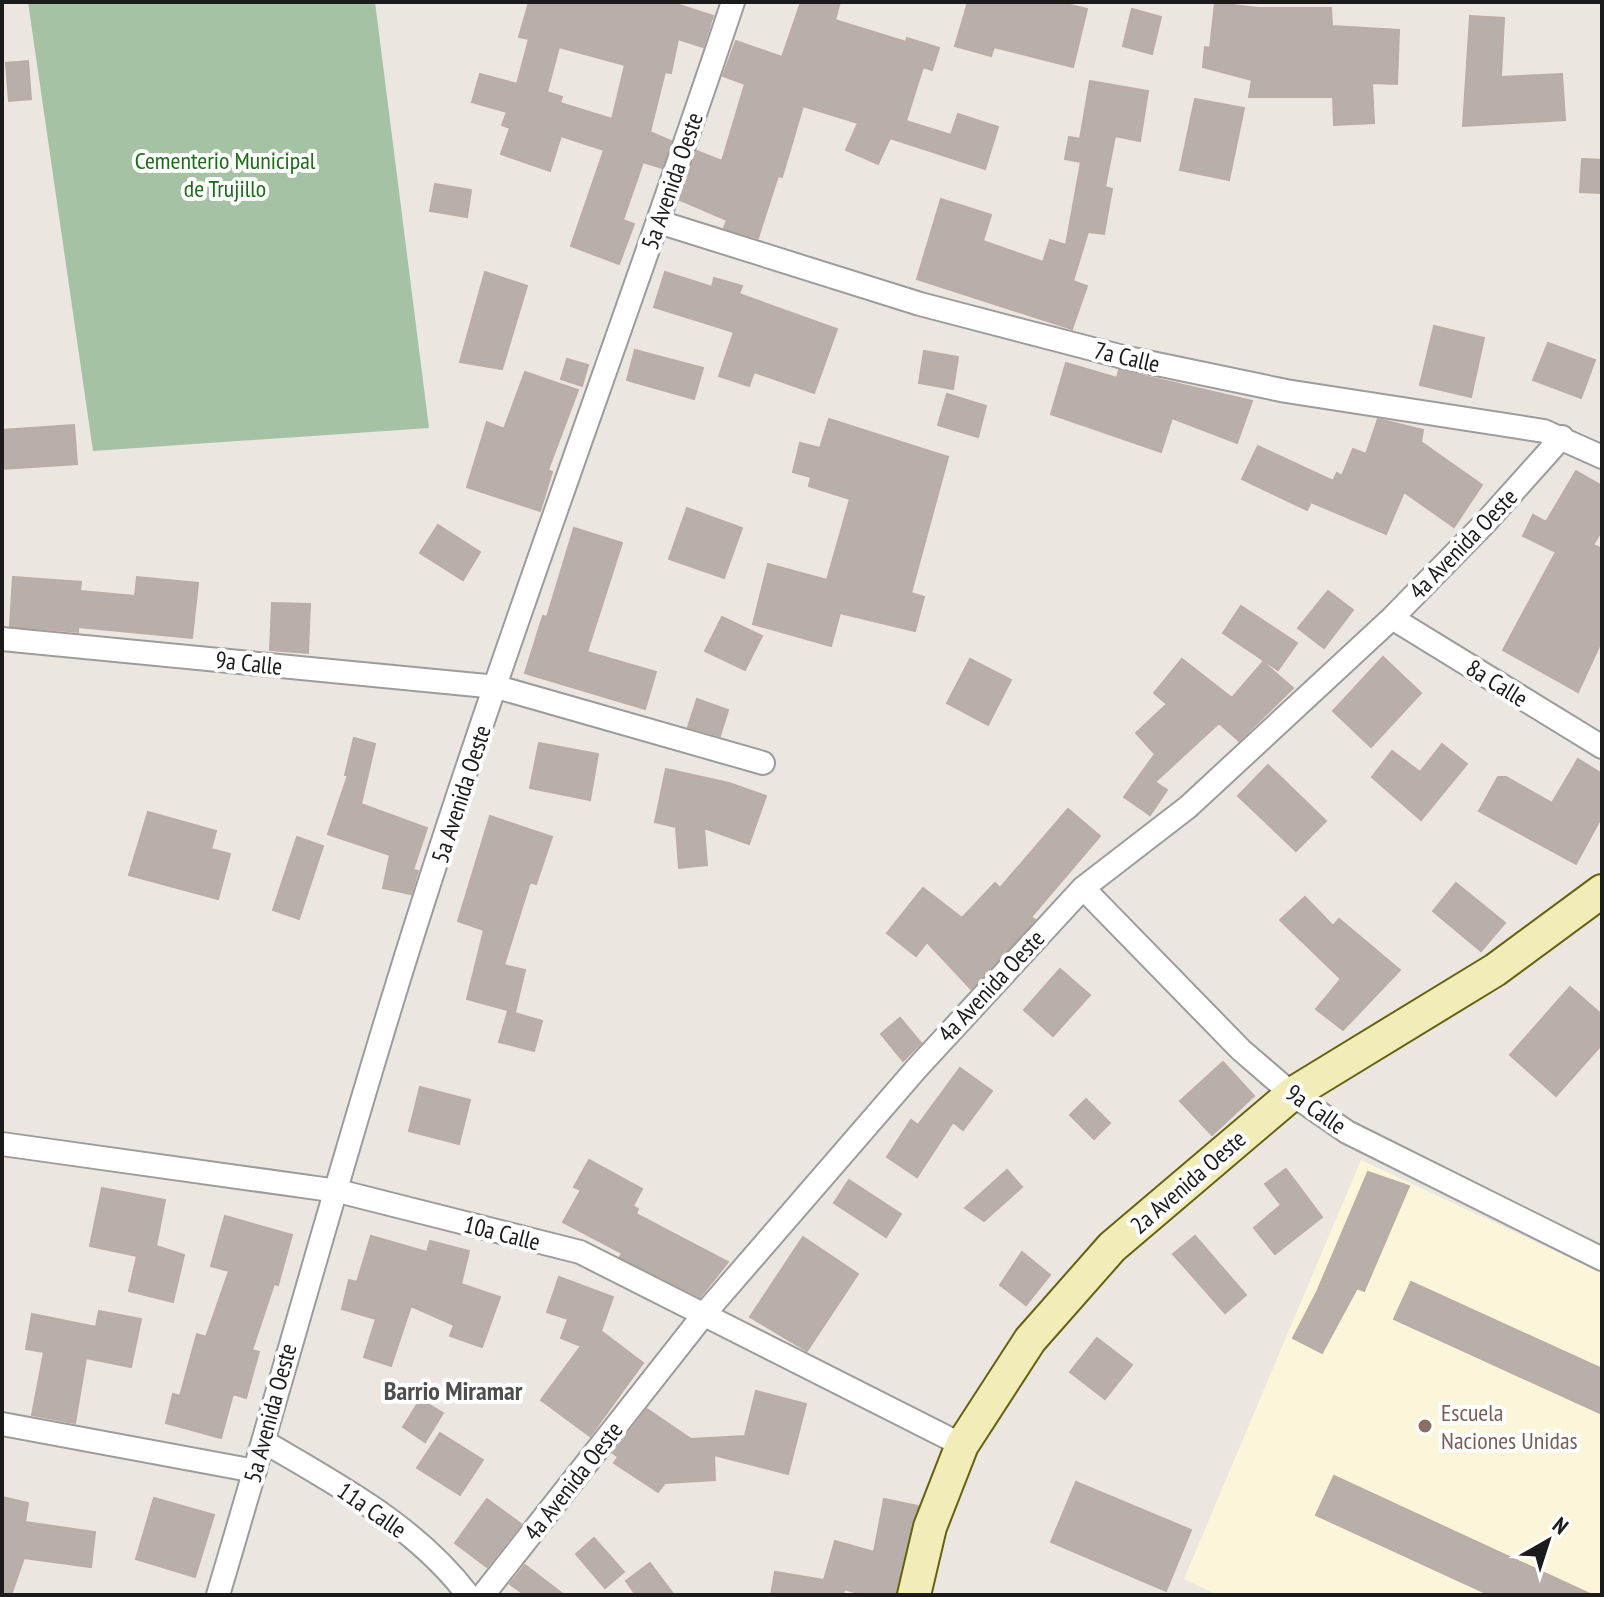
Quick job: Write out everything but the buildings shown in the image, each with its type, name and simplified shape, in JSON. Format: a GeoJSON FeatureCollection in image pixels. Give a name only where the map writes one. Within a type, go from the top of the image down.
{"type":"FeatureCollection","features":[{"type":"Feature","properties":{"kind":"street","name":"5a Avenida Oeste"},"geometry":{"type":"LineString","coordinates":[[218,1595],[295,1320],[338,1191],[399,981],[733,2]]}},
{"type":"Feature","properties":{"kind":"street","name":"7a Calle"},"geometry":{"type":"LineString","coordinates":[[659,222],[920,304],[1123,357],[1286,391],[1467,416],[1562,437],[1602,457]]}},
{"type":"Feature","properties":{"kind":"street","name":"4a Avenida Oeste"},"geometry":{"type":"LineString","coordinates":[[483,1595],[705,1313],[917,1068],[1083,888],[1188,807],[1392,618],[1485,523],[1562,437]]}},
{"type":"Feature","properties":{"kind":"street","name":"8a Calle"},"geometry":{"type":"LineString","coordinates":[[1392,618],[1602,747]]}},
{"type":"Feature","properties":{"kind":"street","name":"9a Calle"},"geometry":{"type":"LineString","coordinates":[[2,639],[497,687],[763,763]]}},
{"type":"Feature","properties":{"kind":"street","name":"9a Calle"},"geometry":{"type":"LineString","coordinates":[[1083,888],[1241,1050],[1292,1094],[1347,1132],[1602,1259]]}},
{"type":"Feature","properties":{"kind":"street","name":"2a Avenida Oeste"},"geometry":{"type":"LineString","coordinates":[[914,1595],[930,1527],[962,1445],[1030,1340],[1112,1247],[1292,1094],[1495,970],[1602,891]]}},
{"type":"Feature","properties":{"kind":"street","name":"10a Calle"},"geometry":{"type":"LineString","coordinates":[[2,1144],[338,1191],[580,1252],[962,1445]]}},
{"type":"Feature","properties":{"kind":"street"},"geometry":{"type":"LineString","coordinates":[[2,1424],[255,1471]]}},
{"type":"Feature","properties":{"kind":"street","name":"11a Calle"},"geometry":{"type":"LineString","coordinates":[[263,1441],[373,1506],[445,1564],[468,1595]]}},
{"type":"Feature","properties":{"kind":"shaded area","name":"Escuela Naciones Unidas"},"geometry":{"type":"Polygon","coordinates":[[[1361,1160],[1602,1273],[1602,1595],[1218,1595],[1184,1579],[1361,1160]]]}},
{"type":"Feature","properties":{"kind":"green space","name":"Cementerio Municipal de Trujillo"},"geometry":{"type":"Polygon","coordinates":[[[28,2],[375,2],[429,428],[93,451],[28,2]]]}},
{"type":"Feature","properties":{"kind":"place","name":"Escuela Naciones Unidas"},"geometry":{"type":"Point","coordinates":[1425,1426]}},
{"type":"Feature","properties":{"kind":"district","name":"Barrio Miramar"},"geometry":{"type":"Point","coordinates":[453,1390]}}]}
